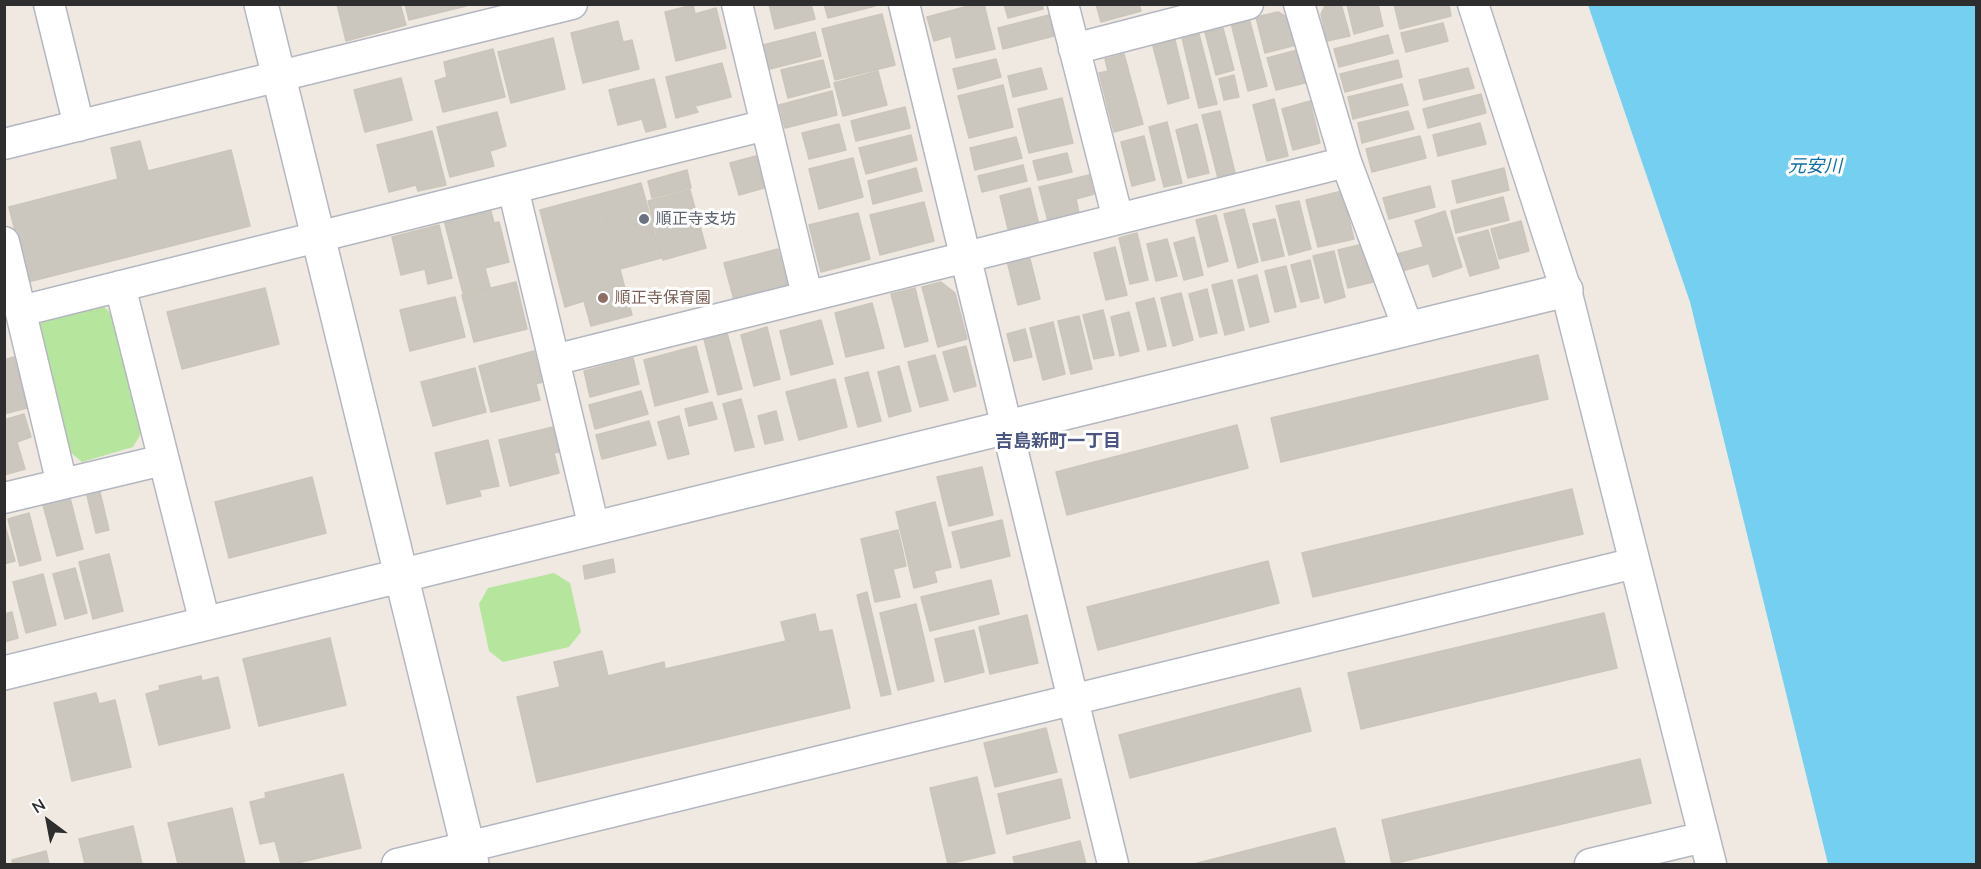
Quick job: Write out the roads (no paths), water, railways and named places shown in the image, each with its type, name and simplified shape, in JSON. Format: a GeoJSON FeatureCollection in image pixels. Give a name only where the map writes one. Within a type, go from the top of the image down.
{"type":"FeatureCollection","features":[{"type":"Feature","properties":{"kind":"street"},"geometry":{"type":"LineString","coordinates":[[49,4],[79,126]]}},
{"type":"Feature","properties":{"kind":"street"},"geometry":{"type":"LineString","coordinates":[[261,4],[470,856]]}},
{"type":"Feature","properties":{"kind":"street"},"geometry":{"type":"LineString","coordinates":[[4,144],[572,4]]}},
{"type":"Feature","properties":{"kind":"street"},"geometry":{"type":"LineString","coordinates":[[737,4],[807,296]]}},
{"type":"Feature","properties":{"kind":"street"},"geometry":{"type":"LineString","coordinates":[[904,4],[1113,864]]}},
{"type":"Feature","properties":{"kind":"street"},"geometry":{"type":"LineString","coordinates":[[1062,4],[1118,219]]}},
{"type":"Feature","properties":{"kind":"street"},"geometry":{"type":"LineString","coordinates":[[1074,49],[1248,4]]}},
{"type":"Feature","properties":{"kind":"street"},"geometry":{"type":"LineString","coordinates":[[1299,4],[1346,162],[1408,328]]}},
{"type":"Feature","properties":{"kind":"street"},"geometry":{"type":"LineString","coordinates":[[1473,4],[1566,290],[1707,851],[1590,864]]}},
{"type":"Feature","properties":{"kind":"street"},"geometry":{"type":"LineString","coordinates":[[21,311],[766,125]]}},
{"type":"Feature","properties":{"kind":"street"},"geometry":{"type":"LineString","coordinates":[[554,360],[1346,162]]}},
{"type":"Feature","properties":{"kind":"street"},"geometry":{"type":"LineString","coordinates":[[513,188],[594,528]]}},
{"type":"Feature","properties":{"kind":"street"},"geometry":{"type":"LineString","coordinates":[[4,242],[62,484]]}},
{"type":"Feature","properties":{"kind":"street"},"geometry":{"type":"LineString","coordinates":[[120,286],[205,623]]}},
{"type":"Feature","properties":{"kind":"street"},"geometry":{"type":"LineString","coordinates":[[4,673],[1566,290]]}},
{"type":"Feature","properties":{"kind":"street"},"geometry":{"type":"LineString","coordinates":[[4,498],[163,460]]}},
{"type":"Feature","properties":{"kind":"street"},"geometry":{"type":"LineString","coordinates":[[397,864],[470,856],[1073,700],[1635,563]]}},
{"type":"Feature","properties":{"kind":"water","name":"元安川"},"geometry":{"type":"Polygon","coordinates":[[[1588,5],[1976,5],[1976,864],[1828,864],[1690,302],[1588,5]]]}},
{"type":"Feature","properties":{"kind":"place","name":"順正寺支坊"},"geometry":{"type":"Point","coordinates":[644,219]}},
{"type":"Feature","properties":{"kind":"place","name":"順正寺保育園"},"geometry":{"type":"Point","coordinates":[603,298]}},
{"type":"Feature","properties":{"kind":"district","name":"吉島新町一丁目"},"geometry":{"type":"Point","coordinates":[1058,442]}}]}
